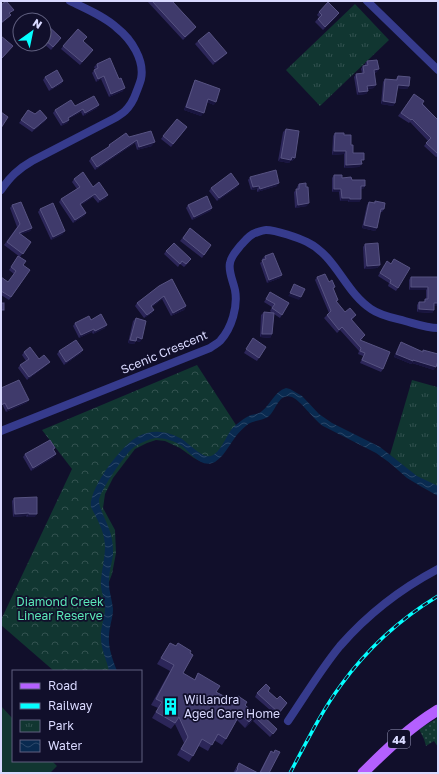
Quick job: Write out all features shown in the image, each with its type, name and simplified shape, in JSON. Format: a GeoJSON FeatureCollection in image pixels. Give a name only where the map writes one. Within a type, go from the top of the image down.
{"type":"FeatureCollection","features":[{"type":"Feature","properties":{"kind":"main road","name":"44"},"geometry":{"type":"LineString","coordinates":[[363,773],[403,735],[438,710]]}},
{"type":"Feature","properties":{"kind":"street"},"geometry":{"type":"LineString","coordinates":[[1,190],[12,175],[20,168],[115,118],[126,110],[138,89],[142,77],[139,58],[128,38],[107,20],[70,1]]}},
{"type":"Feature","properties":{"kind":"street"},"geometry":{"type":"LineString","coordinates":[[367,1],[438,70]]}},
{"type":"Feature","properties":{"kind":"street","name":"Scenic Crescent"},"geometry":{"type":"LineString","coordinates":[[1,431],[210,348],[220,341],[228,329],[234,314],[235,292],[229,263],[246,240],[254,234],[267,230],[300,238],[313,245],[329,259],[360,301],[372,310],[431,328],[438,328]]}},
{"type":"Feature","properties":{"kind":"street"},"geometry":{"type":"LineString","coordinates":[[288,721],[323,668],[341,646],[364,622],[388,600],[438,569]]}},
{"type":"Feature","properties":{"kind":"green space"},"geometry":{"type":"Polygon","coordinates":[[[355,4],[389,40],[320,106],[286,70],[355,4]]]}},
{"type":"Feature","properties":{"kind":"green space","name":"Diamond Creek Linear Reserve"},"geometry":{"type":"Polygon","coordinates":[[[197,365],[238,428],[224,451],[202,462],[180,448],[165,441],[156,440],[147,443],[135,449],[113,478],[105,494],[103,508],[115,530],[116,553],[112,574],[107,587],[105,632],[115,670],[53,670],[1,625],[1,620],[72,469],[42,430],[197,365]]]}},
{"type":"Feature","properties":{"kind":"green space"},"geometry":{"type":"Polygon","coordinates":[[[412,380],[437,387],[438,383],[438,492],[433,490],[390,455],[412,380]]]}},
{"type":"Feature","properties":{"kind":"green space"},"geometry":{"type":"Polygon","coordinates":[[[1,706],[12,718],[12,762],[53,762],[57,766],[50,773],[1,773],[1,706]]]}},
{"type":"Feature","properties":{"kind":"green space"},"geometry":{"type":"Polygon","coordinates":[[[438,718],[438,747],[434,741],[426,746],[419,729],[438,718]]]}},
{"type":"Feature","properties":{"kind":"water"},"geometry":{"type":"Polygon","coordinates":[[[286,388],[290,389],[302,396],[319,414],[332,423],[380,447],[417,476],[438,486],[438,496],[407,478],[376,453],[323,426],[296,399],[288,396],[284,397],[278,402],[269,416],[249,423],[243,428],[218,460],[210,464],[201,462],[182,446],[166,439],[156,438],[139,444],[130,451],[119,464],[104,488],[99,500],[100,508],[111,535],[113,548],[109,573],[113,609],[109,633],[109,645],[117,670],[109,670],[101,638],[105,608],[101,584],[105,543],[99,522],[91,507],[95,489],[101,478],[116,457],[132,440],[149,432],[162,432],[173,435],[183,440],[203,455],[211,456],[217,452],[235,426],[248,416],[261,412],[278,392],[286,388]]]}},
{"type":"Feature","properties":{"kind":"building"},"geometry":{"type":"Polygon","coordinates":[[[6,1],[14,10],[9,13],[11,15],[1,23],[1,5],[6,1]]]}},
{"type":"Feature","properties":{"kind":"building"},"geometry":{"type":"Polygon","coordinates":[[[152,1],[172,1],[196,27],[185,37],[152,1]]]}},
{"type":"Feature","properties":{"kind":"building"},"geometry":{"type":"Polygon","coordinates":[[[328,2],[339,13],[325,27],[318,19],[322,15],[319,12],[328,2]]]}},
{"type":"Feature","properties":{"kind":"building"},"geometry":{"type":"Polygon","coordinates":[[[78,29],[87,37],[83,41],[93,50],[82,62],[63,46],[78,29]]]}},
{"type":"Feature","properties":{"kind":"building"},"geometry":{"type":"Polygon","coordinates":[[[52,30],[61,38],[53,47],[52,46],[52,30]]]}},
{"type":"Feature","properties":{"kind":"building"},"geometry":{"type":"Polygon","coordinates":[[[209,32],[227,53],[215,62],[198,41],[209,32]]]}},
{"type":"Feature","properties":{"kind":"building"},"geometry":{"type":"Polygon","coordinates":[[[1,36],[12,45],[12,47],[2,58],[1,36]]]}},
{"type":"Feature","properties":{"kind":"building"},"geometry":{"type":"Polygon","coordinates":[[[110,58],[119,79],[121,78],[125,88],[111,94],[104,76],[98,79],[94,70],[98,68],[97,64],[110,58]]]}},
{"type":"Feature","properties":{"kind":"building"},"geometry":{"type":"Polygon","coordinates":[[[377,60],[379,69],[374,70],[376,85],[367,86],[368,91],[359,92],[356,74],[364,73],[363,66],[368,65],[367,61],[377,60]]]}},
{"type":"Feature","properties":{"kind":"building"},"geometry":{"type":"Polygon","coordinates":[[[57,70],[63,81],[52,88],[45,77],[57,70]]]}},
{"type":"Feature","properties":{"kind":"building"},"geometry":{"type":"Polygon","coordinates":[[[398,76],[410,77],[409,86],[398,85],[395,103],[383,101],[385,79],[397,80],[398,76]]]}},
{"type":"Feature","properties":{"kind":"building"},"geometry":{"type":"Polygon","coordinates":[[[195,80],[220,89],[216,102],[208,99],[204,113],[186,107],[195,80]]]}},
{"type":"Feature","properties":{"kind":"building"},"geometry":{"type":"Polygon","coordinates":[[[414,94],[424,101],[422,104],[438,120],[438,154],[426,143],[431,138],[412,119],[411,120],[401,113],[414,94]]]}},
{"type":"Feature","properties":{"kind":"building"},"geometry":{"type":"Polygon","coordinates":[[[94,96],[99,105],[85,113],[83,109],[68,118],[69,120],[63,123],[55,110],[71,100],[75,106],[94,96]]]}},
{"type":"Feature","properties":{"kind":"building"},"geometry":{"type":"Polygon","coordinates":[[[28,110],[35,114],[40,110],[47,118],[34,129],[21,120],[28,110]]]}},
{"type":"Feature","properties":{"kind":"building"},"geometry":{"type":"Polygon","coordinates":[[[1,112],[8,117],[1,128],[1,112]]]}},
{"type":"Feature","properties":{"kind":"building"},"geometry":{"type":"Polygon","coordinates":[[[177,119],[187,127],[173,144],[163,136],[177,119]]]}},
{"type":"Feature","properties":{"kind":"building"},"geometry":{"type":"Polygon","coordinates":[[[286,129],[299,131],[295,158],[292,157],[291,160],[281,158],[286,129]]]}},
{"type":"Feature","properties":{"kind":"building"},"geometry":{"type":"Polygon","coordinates":[[[151,131],[155,142],[139,147],[137,140],[97,167],[91,158],[110,146],[109,145],[126,133],[129,137],[151,131]]]}},
{"type":"Feature","properties":{"kind":"building"},"geometry":{"type":"Polygon","coordinates":[[[335,133],[351,135],[353,153],[364,153],[364,160],[361,160],[362,164],[346,165],[346,151],[334,151],[335,133]]]}},
{"type":"Feature","properties":{"kind":"building"},"geometry":{"type":"Polygon","coordinates":[[[276,170],[279,183],[260,189],[259,186],[253,187],[250,177],[276,170]]]}},
{"type":"Feature","properties":{"kind":"building"},"geometry":{"type":"Polygon","coordinates":[[[83,172],[93,187],[99,182],[108,195],[100,200],[95,194],[80,204],[86,213],[75,220],[61,199],[80,187],[74,179],[83,172]]]}},
{"type":"Feature","properties":{"kind":"building"},"geometry":{"type":"Polygon","coordinates":[[[231,173],[239,184],[219,198],[211,188],[231,173]]]}},
{"type":"Feature","properties":{"kind":"building"},"geometry":{"type":"Polygon","coordinates":[[[334,175],[342,175],[342,178],[351,177],[352,180],[365,180],[365,186],[361,186],[361,199],[342,198],[341,189],[334,189],[334,175]]]}},
{"type":"Feature","properties":{"kind":"building"},"geometry":{"type":"Polygon","coordinates":[[[306,183],[306,187],[308,187],[309,203],[298,205],[296,189],[299,189],[299,184],[306,183]]]}},
{"type":"Feature","properties":{"kind":"building"},"geometry":{"type":"Polygon","coordinates":[[[207,196],[212,208],[194,217],[188,205],[207,196]]]}},
{"type":"Feature","properties":{"kind":"building"},"geometry":{"type":"Polygon","coordinates":[[[375,201],[385,203],[384,209],[381,209],[377,228],[364,225],[369,202],[375,203],[375,201]]]}},
{"type":"Feature","properties":{"kind":"building"},"geometry":{"type":"Polygon","coordinates":[[[21,202],[32,228],[19,233],[31,242],[23,254],[7,242],[20,224],[12,205],[21,202]]]}},
{"type":"Feature","properties":{"kind":"building"},"geometry":{"type":"Polygon","coordinates":[[[53,203],[65,231],[53,237],[40,209],[53,203]]]}},
{"type":"Feature","properties":{"kind":"building"},"geometry":{"type":"Polygon","coordinates":[[[190,228],[211,245],[204,255],[183,238],[190,228]]]}},
{"type":"Feature","properties":{"kind":"building"},"geometry":{"type":"Polygon","coordinates":[[[174,243],[191,259],[186,264],[182,261],[180,264],[166,251],[174,243]]]}},
{"type":"Feature","properties":{"kind":"building"},"geometry":{"type":"Polygon","coordinates":[[[378,243],[380,265],[367,266],[365,244],[378,243]]]}},
{"type":"Feature","properties":{"kind":"building"},"geometry":{"type":"Polygon","coordinates":[[[273,253],[282,275],[269,280],[262,260],[266,259],[265,256],[273,253]]]}},
{"type":"Feature","properties":{"kind":"building"},"geometry":{"type":"Polygon","coordinates":[[[18,256],[26,261],[23,265],[30,270],[11,297],[1,291],[1,277],[8,282],[16,271],[11,267],[18,256]]]}},
{"type":"Feature","properties":{"kind":"building"},"geometry":{"type":"Polygon","coordinates":[[[394,259],[410,268],[398,288],[390,283],[391,280],[380,273],[387,261],[391,264],[394,259]]]}},
{"type":"Feature","properties":{"kind":"building"},"geometry":{"type":"Polygon","coordinates":[[[325,274],[329,282],[332,280],[335,287],[333,288],[338,300],[336,301],[345,312],[350,308],[356,315],[351,319],[365,335],[360,340],[390,352],[383,369],[362,360],[365,353],[360,351],[361,348],[342,327],[339,330],[327,315],[331,311],[317,277],[325,274]]]}},
{"type":"Feature","properties":{"kind":"building"},"geometry":{"type":"Polygon","coordinates":[[[411,277],[438,277],[438,303],[434,303],[434,310],[419,309],[419,302],[425,302],[425,299],[428,299],[428,287],[411,287],[411,277]]]}},
{"type":"Feature","properties":{"kind":"building"},"geometry":{"type":"Polygon","coordinates":[[[172,279],[186,306],[173,313],[164,296],[151,306],[154,310],[147,315],[137,303],[159,286],[172,279]]]}},
{"type":"Feature","properties":{"kind":"building"},"geometry":{"type":"Polygon","coordinates":[[[294,284],[305,289],[301,297],[290,293],[294,284]]]}},
{"type":"Feature","properties":{"kind":"building"},"geometry":{"type":"Polygon","coordinates":[[[270,292],[289,303],[282,315],[272,308],[275,304],[266,299],[270,292]]]}},
{"type":"Feature","properties":{"kind":"building"},"geometry":{"type":"Polygon","coordinates":[[[1,303],[4,303],[4,310],[1,310],[1,303]]]}},
{"type":"Feature","properties":{"kind":"building"},"geometry":{"type":"Polygon","coordinates":[[[264,312],[274,313],[272,334],[262,334],[264,312]]]}},
{"type":"Feature","properties":{"kind":"building"},"geometry":{"type":"Polygon","coordinates":[[[101,314],[107,325],[95,331],[94,329],[81,335],[75,323],[89,316],[91,320],[101,314]]]}},
{"type":"Feature","properties":{"kind":"building"},"geometry":{"type":"Polygon","coordinates":[[[136,318],[146,321],[142,339],[137,337],[136,341],[130,340],[136,318]]]}},
{"type":"Feature","properties":{"kind":"building"},"geometry":{"type":"Polygon","coordinates":[[[253,338],[266,347],[259,358],[246,349],[253,338]]]}},
{"type":"Feature","properties":{"kind":"building"},"geometry":{"type":"Polygon","coordinates":[[[76,340],[83,350],[66,362],[59,351],[76,340]]]}},
{"type":"Feature","properties":{"kind":"building"},"geometry":{"type":"Polygon","coordinates":[[[401,342],[423,352],[423,350],[438,354],[436,367],[413,361],[396,354],[401,342]]]}},
{"type":"Feature","properties":{"kind":"building"},"geometry":{"type":"Polygon","coordinates":[[[30,347],[39,359],[44,355],[50,362],[29,377],[20,365],[29,359],[24,352],[30,347]]]}},
{"type":"Feature","properties":{"kind":"building"},"geometry":{"type":"Polygon","coordinates":[[[19,380],[29,400],[8,409],[5,403],[1,405],[1,388],[19,380]]]}},
{"type":"Feature","properties":{"kind":"building"},"geometry":{"type":"Polygon","coordinates":[[[50,440],[55,448],[53,449],[56,454],[33,468],[25,454],[50,440]]]}},
{"type":"Feature","properties":{"kind":"building"},"geometry":{"type":"Polygon","coordinates":[[[37,497],[37,514],[15,514],[14,498],[37,497]]]}},
{"type":"Feature","properties":{"kind":"building","name":"Willandra Aged Care Home"},"geometry":{"type":"Polygon","coordinates":[[[170,643],[176,646],[178,643],[191,651],[190,653],[193,655],[183,673],[195,680],[198,673],[220,686],[216,692],[235,702],[238,696],[247,702],[245,705],[256,715],[249,722],[240,714],[226,739],[218,734],[212,745],[202,739],[193,756],[181,749],[188,737],[179,717],[175,723],[156,712],[162,702],[156,699],[174,665],[161,658],[170,643]]]}},
{"type":"Feature","properties":{"kind":"building"},"geometry":{"type":"Polygon","coordinates":[[[266,684],[270,688],[268,691],[277,699],[280,696],[287,703],[279,713],[257,693],[266,684]]]}},
{"type":"Feature","properties":{"kind":"building"},"geometry":{"type":"Polygon","coordinates":[[[260,713],[277,729],[273,734],[256,718],[260,713]]]}},
{"type":"Feature","properties":{"kind":"building"},"geometry":{"type":"Polygon","coordinates":[[[275,750],[280,752],[269,773],[260,773],[271,751],[274,753],[275,750]]]}},
{"type":"Feature","properties":{"kind":"building"},"geometry":{"type":"Polygon","coordinates":[[[239,763],[258,773],[235,773],[238,769],[239,763]]]}},
{"type":"Feature","properties":{"kind":"railway"},"geometry":{"type":"LineString","coordinates":[[290,773],[327,706],[351,672],[373,647],[397,625],[438,596]]}},
{"type":"Feature","properties":{"kind":"place","name":"Willandra Aged Care Home"},"geometry":{"type":"Point","coordinates":[171,706]}}]}
